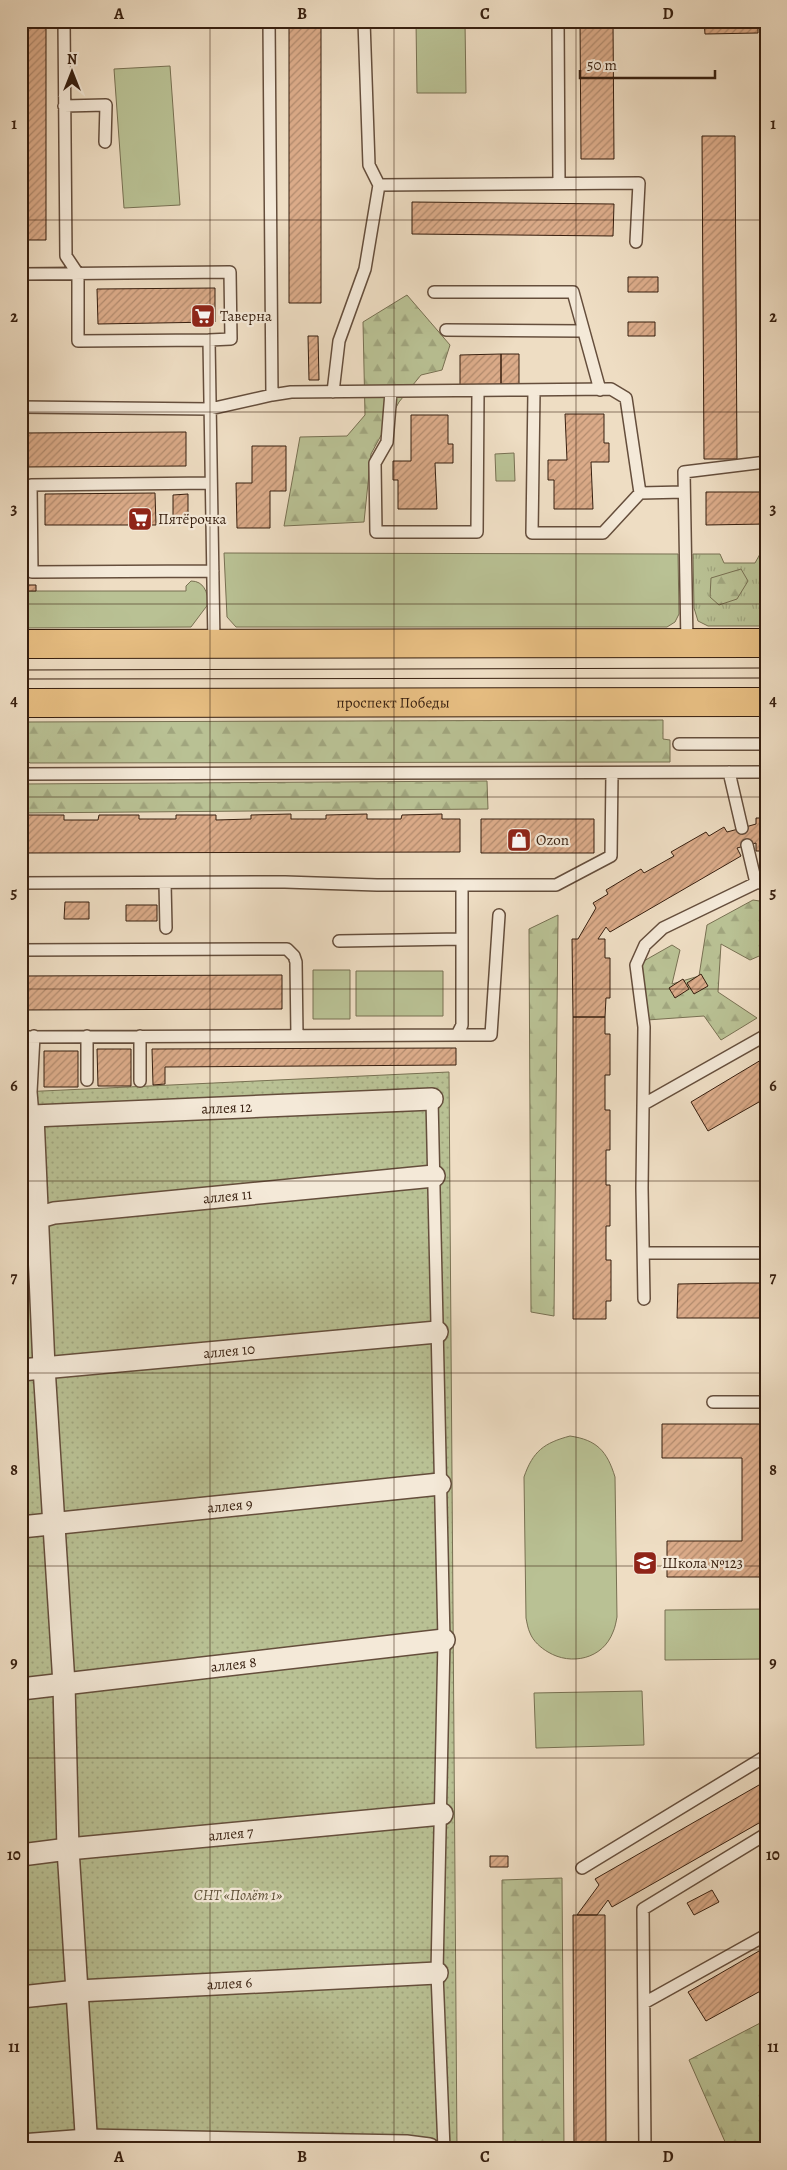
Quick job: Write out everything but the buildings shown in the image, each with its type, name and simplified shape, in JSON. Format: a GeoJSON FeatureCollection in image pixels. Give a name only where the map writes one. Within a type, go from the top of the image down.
{"type":"FeatureCollection","features":[{"type":"Feature","properties":{"kind":"main road"},"geometry":{"type":"LineString","coordinates":[[21,644],[766,643]]}},
{"type":"Feature","properties":{"kind":"main road","name":"проспект Победы"},"geometry":{"type":"LineString","coordinates":[[21,704],[766,702]]}},
{"type":"Feature","properties":{"kind":"street","name":"аллея 12"},"geometry":{"type":"LineString","coordinates":[[27,1115],[432,1099]]}},
{"type":"Feature","properties":{"kind":"street"},"geometry":{"type":"LineString","coordinates":[[27,1115],[29,1219],[44,1367],[54,1524],[64,1684],[68,1849],[87,2144]]}},
{"type":"Feature","properties":{"kind":"street","name":"аллея 11"},"geometry":{"type":"LineString","coordinates":[[29,1219],[54,1213],[434,1176]]}},
{"type":"Feature","properties":{"kind":"street","name":"аллея 10"},"geometry":{"type":"LineString","coordinates":[[21,1370],[437,1332]]}},
{"type":"Feature","properties":{"kind":"street","name":"аллея 9"},"geometry":{"type":"LineString","coordinates":[[21,1527],[440,1484]]}},
{"type":"Feature","properties":{"kind":"street","name":"аллея 8"},"geometry":{"type":"LineString","coordinates":[[21,1689],[444,1640]]}},
{"type":"Feature","properties":{"kind":"street","name":"аллея 7"},"geometry":{"type":"LineString","coordinates":[[21,1855],[442,1814]]}},
{"type":"Feature","properties":{"kind":"street","name":"аллея 6"},"geometry":{"type":"LineString","coordinates":[[21,1997],[77,1991],[437,1973]]}},
{"type":"Feature","properties":{"kind":"street"},"geometry":{"type":"LineString","coordinates":[[21,2145],[406,2146],[429,2149]]}},
{"type":"Feature","properties":{"kind":"lane"},"geometry":{"type":"LineString","coordinates":[[21,274],[78,274],[230,272],[231,339],[78,342],[78,274],[66,256],[64,21]]}},
{"type":"Feature","properties":{"kind":"lane"},"geometry":{"type":"LineString","coordinates":[[269,21],[272,394]]}},
{"type":"Feature","properties":{"kind":"lane"},"geometry":{"type":"LineString","coordinates":[[333,392],[340,341],[365,269],[379,185],[369,165],[364,21]]}},
{"type":"Feature","properties":{"kind":"lane"},"geometry":{"type":"LineString","coordinates":[[558,21],[559,183]]}},
{"type":"Feature","properties":{"kind":"lane"},"geometry":{"type":"LineString","coordinates":[[64,106],[106,105],[105,142]]}},
{"type":"Feature","properties":{"kind":"lane"},"geometry":{"type":"LineString","coordinates":[[379,185],[639,183],[636,242]]}},
{"type":"Feature","properties":{"kind":"lane"},"geometry":{"type":"LineString","coordinates":[[434,292],[573,292],[600,390]]}},
{"type":"Feature","properties":{"kind":"lane"},"geometry":{"type":"LineString","coordinates":[[446,330],[583,331]]}},
{"type":"Feature","properties":{"kind":"lane"},"geometry":{"type":"LineString","coordinates":[[209,340],[214,644]]}},
{"type":"Feature","properties":{"kind":"lane"},"geometry":{"type":"LineString","coordinates":[[21,407],[210,409],[272,394],[291,392],[478,392],[612,389],[626,398],[640,493]]}},
{"type":"Feature","properties":{"kind":"lane"},"geometry":{"type":"LineString","coordinates":[[534,391],[532,533],[603,533],[640,493],[684,492]]}},
{"type":"Feature","properties":{"kind":"lane"},"geometry":{"type":"LineString","coordinates":[[390,392],[387,442],[375,462],[376,532],[477,532],[478,392]]}},
{"type":"Feature","properties":{"kind":"lane"},"geometry":{"type":"LineString","coordinates":[[687,643],[684,472],[766,462]]}},
{"type":"Feature","properties":{"kind":"lane"},"geometry":{"type":"LineString","coordinates":[[211,483],[31,485],[32,572],[213,571]]}},
{"type":"Feature","properties":{"kind":"lane"},"geometry":{"type":"LineString","coordinates":[[679,744],[766,744]]}},
{"type":"Feature","properties":{"kind":"lane"},"geometry":{"type":"LineString","coordinates":[[728,772],[742,828]]}},
{"type":"Feature","properties":{"kind":"lane"},"geometry":{"type":"LineString","coordinates":[[21,774],[766,772]]}},
{"type":"Feature","properties":{"kind":"lane"},"geometry":{"type":"LineString","coordinates":[[21,883],[285,882],[462,886],[556,885],[611,856],[612,773]]}},
{"type":"Feature","properties":{"kind":"lane"},"geometry":{"type":"LineString","coordinates":[[644,1299],[642,1188],[644,1027],[636,965],[645,945],[663,928],[761,883],[746,845]]}},
{"type":"Feature","properties":{"kind":"lane"},"geometry":{"type":"LineString","coordinates":[[166,883],[166,928]]}},
{"type":"Feature","properties":{"kind":"lane"},"geometry":{"type":"LineString","coordinates":[[457,1035],[462,1025],[462,886]]}},
{"type":"Feature","properties":{"kind":"lane"},"geometry":{"type":"LineString","coordinates":[[21,1037],[491,1035],[499,915]]}},
{"type":"Feature","properties":{"kind":"lane"},"geometry":{"type":"LineString","coordinates":[[339,941],[462,938]]}},
{"type":"Feature","properties":{"kind":"lane"},"geometry":{"type":"LineString","coordinates":[[21,950],[287,949],[294,956],[296,962],[297,1036]]}},
{"type":"Feature","properties":{"kind":"lane"},"geometry":{"type":"LineString","coordinates":[[644,1104],[766,1035]]}},
{"type":"Feature","properties":{"kind":"lane"},"geometry":{"type":"LineString","coordinates":[[27,1115],[31,1092],[34,1036]]}},
{"type":"Feature","properties":{"kind":"lane"},"geometry":{"type":"LineString","coordinates":[[87,1036],[87,1080]]}},
{"type":"Feature","properties":{"kind":"lane"},"geometry":{"type":"LineString","coordinates":[[140,1036],[140,1081]]}},
{"type":"Feature","properties":{"kind":"lane"},"geometry":{"type":"LineString","coordinates":[[432,1099],[444,1640],[442,1814],[437,1973],[444,2149]]}},
{"type":"Feature","properties":{"kind":"lane"},"geometry":{"type":"LineString","coordinates":[[644,1253],[766,1253]]}},
{"type":"Feature","properties":{"kind":"lane"},"geometry":{"type":"LineString","coordinates":[[713,1402],[766,1402]]}},
{"type":"Feature","properties":{"kind":"lane"},"geometry":{"type":"LineString","coordinates":[[582,1868],[766,1756]]}},
{"type":"Feature","properties":{"kind":"lane"},"geometry":{"type":"LineString","coordinates":[[645,2149],[643,1909],[766,1834]]}},
{"type":"Feature","properties":{"kind":"lane"},"geometry":{"type":"LineString","coordinates":[[644,2003],[766,1935]]}},
{"type":"Feature","properties":{"kind":"green space"},"geometry":{"type":"Polygon","coordinates":[[[416,22],[465,22],[466,93],[417,93],[416,22]]]}},
{"type":"Feature","properties":{"kind":"green space"},"geometry":{"type":"Polygon","coordinates":[[[170,66],[180,205],[124,208],[114,69],[170,66]]]}},
{"type":"Feature","properties":{"kind":"green space"},"geometry":{"type":"Polygon","coordinates":[[[407,295],[450,345],[442,370],[421,375],[399,402],[371,454],[364,522],[284,526],[300,437],[347,436],[365,415],[363,322],[407,295]]]}},
{"type":"Feature","properties":{"kind":"green space"},"geometry":{"type":"Polygon","coordinates":[[[514,453],[515,481],[496,481],[495,454],[514,453]]]}},
{"type":"Feature","properties":{"kind":"green space"},"geometry":{"type":"Polygon","coordinates":[[[224,553],[678,554],[679,614],[675,622],[667,627],[236,627],[227,617],[224,553]]]}},
{"type":"Feature","properties":{"kind":"green space"},"geometry":{"type":"Polygon","coordinates":[[[693,554],[720,554],[724,563],[755,563],[760,554],[766,554],[766,626],[708,626],[698,621],[694,608],[693,554]]]}},
{"type":"Feature","properties":{"kind":"green space"},"geometry":{"type":"Polygon","coordinates":[[[21,556],[24,556],[25,591],[186,591],[186,586],[191,581],[195,581],[202,585],[206,591],[209,603],[191,627],[21,628],[21,556]]]}},
{"type":"Feature","properties":{"kind":"green space"},"geometry":{"type":"Polygon","coordinates":[[[741,569],[748,581],[737,599],[719,605],[710,597],[711,578],[741,569]]]}},
{"type":"Feature","properties":{"kind":"green space"},"geometry":{"type":"Polygon","coordinates":[[[663,720],[663,739],[670,740],[670,762],[30,763],[21,757],[21,722],[663,720]]]}},
{"type":"Feature","properties":{"kind":"green space"},"geometry":{"type":"Polygon","coordinates":[[[487,781],[488,809],[21,813],[21,784],[487,781]]]}},
{"type":"Feature","properties":{"kind":"green space"},"geometry":{"type":"Polygon","coordinates":[[[753,900],[766,902],[766,953],[750,960],[721,944],[718,992],[757,1018],[721,1040],[704,1016],[647,1020],[642,962],[672,945],[680,950],[672,984],[699,976],[707,925],[753,900]]]}},
{"type":"Feature","properties":{"kind":"green space"},"geometry":{"type":"Polygon","coordinates":[[[558,915],[554,1316],[531,1312],[529,929],[558,915]]]}},
{"type":"Feature","properties":{"kind":"green space"},"geometry":{"type":"Polygon","coordinates":[[[313,970],[350,970],[350,1019],[313,1019],[313,970]]]}},
{"type":"Feature","properties":{"kind":"green space"},"geometry":{"type":"Polygon","coordinates":[[[356,971],[443,971],[443,1016],[356,1016],[356,971]]]}},
{"type":"Feature","properties":{"kind":"green space","name":"СНТ «Полёт 1»"},"geometry":{"type":"Polygon","coordinates":[[[449,1072],[457,2149],[21,2149],[21,1092],[449,1072]]]}},
{"type":"Feature","properties":{"kind":"green space"},"geometry":{"type":"Polygon","coordinates":[[[570,1436],[587,1440],[600,1448],[608,1460],[615,1477],[616,1623],[608,1641],[602,1648],[594,1654],[576,1659],[566,1659],[557,1656],[540,1646],[531,1636],[526,1618],[524,1477],[531,1461],[541,1449],[546,1445],[570,1436]]]}},
{"type":"Feature","properties":{"kind":"green space"},"geometry":{"type":"Polygon","coordinates":[[[766,1609],[766,1659],[665,1660],[665,1610],[766,1609]]]}},
{"type":"Feature","properties":{"kind":"green space"},"geometry":{"type":"Polygon","coordinates":[[[642,1691],[644,1745],[536,1748],[534,1693],[642,1691]]]}},
{"type":"Feature","properties":{"kind":"green space"},"geometry":{"type":"Polygon","coordinates":[[[562,1878],[564,2149],[503,2149],[502,1880],[562,1878]]]}},
{"type":"Feature","properties":{"kind":"green space"},"geometry":{"type":"Polygon","coordinates":[[[766,2020],[766,2147],[726,2144],[689,2060],[766,2020]]]}},
{"type":"Feature","properties":{"kind":"tram line"},"geometry":{"type":"LineString","coordinates":[[21,670],[766,668]]}},
{"type":"Feature","properties":{"kind":"tram line"},"geometry":{"type":"LineString","coordinates":[[21,679],[766,678]]}},
{"type":"Feature","properties":{"kind":"place","name":"Таверна"},"geometry":{"type":"Point","coordinates":[203,316]}},
{"type":"Feature","properties":{"kind":"place","name":"Пятёрочка"},"geometry":{"type":"Point","coordinates":[140,519]}},
{"type":"Feature","properties":{"kind":"place","name":"Ozon"},"geometry":{"type":"Point","coordinates":[519,840]}},
{"type":"Feature","properties":{"kind":"place","name":"Школа №123"},"geometry":{"type":"Point","coordinates":[645,1563]}}]}
